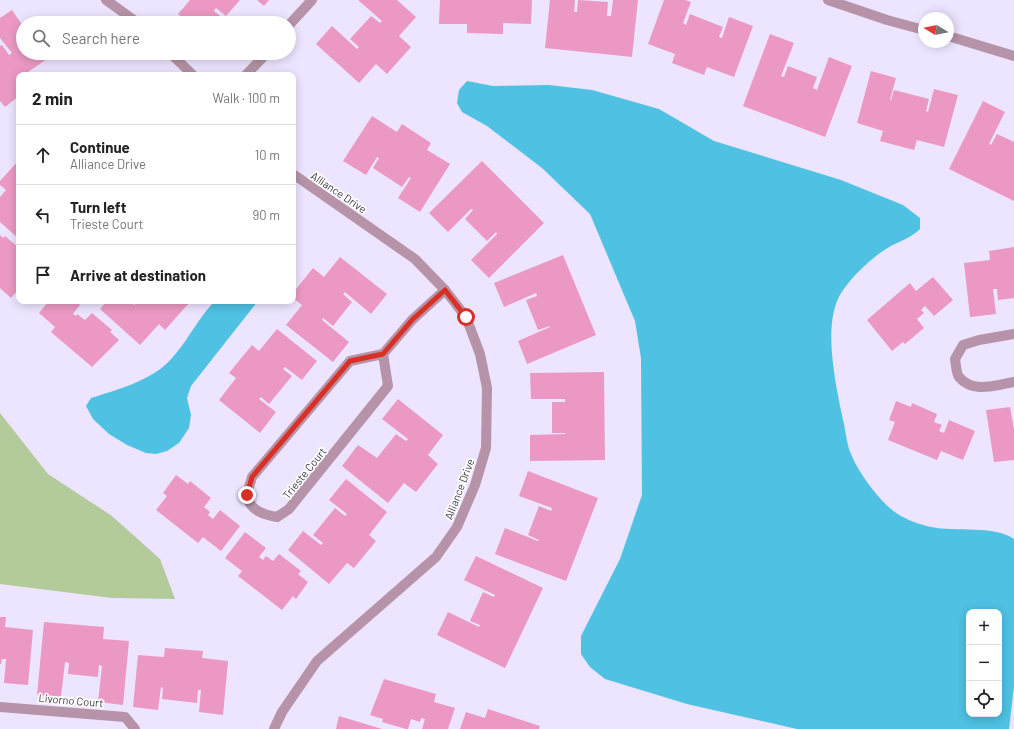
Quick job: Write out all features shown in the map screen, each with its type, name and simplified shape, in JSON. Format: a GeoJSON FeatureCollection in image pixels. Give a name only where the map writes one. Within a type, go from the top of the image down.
{"type":"FeatureCollection","features":[{"type":"Feature","properties":{"kind":"street"},"geometry":{"type":"LineString","coordinates":[[106,0],[128,16]]}},
{"type":"Feature","properties":{"kind":"street"},"geometry":{"type":"LineString","coordinates":[[296,17],[312,0]]}},
{"type":"Feature","properties":{"kind":"street"},"geometry":{"type":"LineString","coordinates":[[828,0],[887,20],[918,28]]}},
{"type":"Feature","properties":{"kind":"street"},"geometry":{"type":"LineString","coordinates":[[954,38],[1014,56]]}},
{"type":"Feature","properties":{"kind":"street"},"geometry":{"type":"LineString","coordinates":[[177,60],[190,72]]}},
{"type":"Feature","properties":{"kind":"street"},"geometry":{"type":"LineString","coordinates":[[249,72],[261,60]]}},
{"type":"Feature","properties":{"kind":"street","name":"Alliance Drive"},"geometry":{"type":"LineString","coordinates":[[274,729],[282,712],[317,660],[436,557],[457,527],[476,485],[486,448],[487,388],[480,354],[466,317],[445,290],[415,259],[296,176]]}},
{"type":"Feature","properties":{"kind":"street"},"geometry":{"type":"LineString","coordinates":[[383,354],[412,320],[445,290]]}},
{"type":"Feature","properties":{"kind":"street"},"geometry":{"type":"LineString","coordinates":[[1014,334],[979,340],[963,345],[955,359],[959,376],[970,386],[981,388],[1014,382]]}},
{"type":"Feature","properties":{"kind":"street","name":"Trieste Court"},"geometry":{"type":"LineString","coordinates":[[383,354],[388,386],[289,509],[277,517],[265,515],[253,508],[247,495],[252,477],[281,442],[350,361],[383,354]]}},
{"type":"Feature","properties":{"kind":"street","name":"Livorno Court"},"geometry":{"type":"LineString","coordinates":[[0,707],[124,717],[135,729]]}},
{"type":"Feature","properties":{"kind":"green space"},"geometry":{"type":"Polygon","coordinates":[[[0,413],[48,474],[112,516],[160,559],[175,599],[112,598],[0,584],[0,413]]]}},
{"type":"Feature","properties":{"kind":"water"},"geometry":{"type":"Polygon","coordinates":[[[467,81],[493,86],[549,85],[592,90],[659,109],[714,141],[841,180],[903,205],[920,218],[920,229],[916,233],[888,248],[871,260],[846,286],[838,299],[834,312],[831,344],[835,378],[848,447],[866,481],[881,500],[897,514],[917,523],[941,528],[985,530],[1006,535],[1014,539],[1014,687],[1009,729],[797,729],[687,704],[605,679],[590,667],[581,654],[581,636],[620,559],[642,495],[641,358],[635,321],[590,214],[542,168],[487,126],[462,112],[457,103],[459,90],[467,81]]]}},
{"type":"Feature","properties":{"kind":"water"},"geometry":{"type":"Polygon","coordinates":[[[212,304],[256,304],[191,386],[187,398],[191,415],[189,428],[179,443],[167,451],[156,454],[146,453],[127,445],[109,434],[93,419],[86,406],[91,398],[139,381],[148,377],[164,366],[178,351],[212,304]]]}},
{"type":"Feature","properties":{"kind":"building"},"geometry":{"type":"Polygon","coordinates":[[[190,0],[240,0],[226,16],[216,8],[214,11],[220,16],[180,16],[178,14],[190,0]]]}},
{"type":"Feature","properties":{"kind":"building"},"geometry":{"type":"Polygon","coordinates":[[[257,0],[269,0],[264,6],[257,0]]]}},
{"type":"Feature","properties":{"kind":"building"},"geometry":{"type":"Polygon","coordinates":[[[358,0],[397,0],[416,17],[399,36],[411,47],[387,74],[376,64],[359,83],[316,44],[332,26],[357,49],[359,47],[350,39],[371,16],[380,23],[382,21],[358,0]]]}},
{"type":"Feature","properties":{"kind":"building"},"geometry":{"type":"Polygon","coordinates":[[[440,0],[532,0],[531,24],[503,23],[503,34],[467,33],[467,24],[439,24],[440,0]]]}},
{"type":"Feature","properties":{"kind":"building"},"geometry":{"type":"Polygon","coordinates":[[[550,0],[575,0],[574,12],[577,12],[578,0],[608,2],[607,16],[611,16],[613,0],[638,0],[632,57],[545,48],[550,0]]]}},
{"type":"Feature","properties":{"kind":"building"},"geometry":{"type":"Polygon","coordinates":[[[664,0],[685,0],[691,2],[683,23],[686,25],[690,14],[723,27],[719,37],[722,38],[729,17],[753,26],[734,77],[707,67],[704,75],[672,63],[675,54],[648,44],[664,0]]]}},
{"type":"Feature","properties":{"kind":"building"},"geometry":{"type":"Polygon","coordinates":[[[12,10],[16,16],[16,60],[46,60],[28,72],[16,72],[16,98],[5,107],[0,101],[0,46],[2,45],[9,55],[12,53],[0,38],[0,18],[12,10]]]}},
{"type":"Feature","properties":{"kind":"building"},"geometry":{"type":"Polygon","coordinates":[[[770,34],[794,43],[781,76],[784,77],[788,66],[817,77],[813,88],[817,90],[829,57],[852,66],[825,137],[743,106],[770,34]]]}},
{"type":"Feature","properties":{"kind":"building"},"geometry":{"type":"Polygon","coordinates":[[[871,71],[896,78],[890,100],[894,90],[929,99],[926,111],[928,112],[934,89],[958,95],[944,147],[917,140],[914,150],[880,141],[883,131],[857,123],[871,71]]]}},
{"type":"Feature","properties":{"kind":"building"},"geometry":{"type":"Polygon","coordinates":[[[983,101],[1005,112],[989,144],[991,145],[997,134],[1014,142],[1014,201],[949,169],[983,101]]]}},
{"type":"Feature","properties":{"kind":"building"},"geometry":{"type":"Polygon","coordinates":[[[372,116],[397,132],[402,124],[431,143],[427,150],[450,164],[420,212],[398,198],[411,178],[409,177],[402,187],[373,168],[379,158],[377,157],[366,175],[343,161],[372,116]]]}},
{"type":"Feature","properties":{"kind":"building"},"geometry":{"type":"Polygon","coordinates":[[[482,161],[544,223],[489,278],[471,260],[497,234],[496,232],[487,241],[465,219],[473,210],[471,209],[448,232],[429,213],[482,161]]]}},
{"type":"Feature","properties":{"kind":"building"},"geometry":{"type":"Polygon","coordinates":[[[16,163],[16,236],[0,222],[0,197],[6,190],[0,185],[0,181],[16,163]]]}},
{"type":"Feature","properties":{"kind":"building"},"geometry":{"type":"Polygon","coordinates":[[[0,235],[3,238],[5,236],[16,245],[16,292],[11,298],[0,288],[0,235]]]}},
{"type":"Feature","properties":{"kind":"building"},"geometry":{"type":"Polygon","coordinates":[[[1014,247],[1014,298],[998,300],[997,289],[993,289],[996,314],[970,317],[964,263],[990,260],[989,251],[1014,247]]]}},
{"type":"Feature","properties":{"kind":"building"},"geometry":{"type":"Polygon","coordinates":[[[563,255],[596,335],[527,364],[518,341],[550,326],[538,330],[526,300],[537,296],[536,293],[504,307],[494,283],[563,255]]]}},
{"type":"Feature","properties":{"kind":"building"},"geometry":{"type":"Polygon","coordinates":[[[340,257],[387,294],[371,314],[345,292],[343,294],[352,302],[333,326],[323,318],[322,320],[349,342],[333,362],[286,325],[302,305],[296,300],[296,289],[313,268],[324,277],[340,257]]]}},
{"type":"Feature","properties":{"kind":"building"},"geometry":{"type":"Polygon","coordinates":[[[933,277],[953,300],[934,316],[925,306],[921,310],[924,313],[917,319],[924,328],[905,344],[903,342],[892,351],[867,320],[910,283],[916,291],[933,277]]]}},
{"type":"Feature","properties":{"kind":"building"},"geometry":{"type":"Polygon","coordinates":[[[46,304],[79,304],[80,305],[73,314],[76,316],[77,314],[85,320],[92,313],[112,330],[110,332],[119,340],[92,367],[51,332],[55,327],[39,313],[46,304]]]}},
{"type":"Feature","properties":{"kind":"building"},"geometry":{"type":"Polygon","coordinates":[[[104,304],[188,304],[165,330],[159,324],[140,345],[100,309],[104,304]]]}},
{"type":"Feature","properties":{"kind":"building"},"geometry":{"type":"Polygon","coordinates":[[[277,329],[317,361],[302,380],[285,367],[283,369],[292,376],[269,404],[261,397],[259,399],[276,412],[260,433],[219,400],[236,378],[229,373],[252,345],[259,351],[277,329]]]}},
{"type":"Feature","properties":{"kind":"building"},"geometry":{"type":"Polygon","coordinates":[[[604,372],[605,460],[530,461],[530,435],[565,434],[552,433],[552,402],[565,402],[565,399],[531,399],[530,373],[604,372]]]}},
{"type":"Feature","properties":{"kind":"building"},"geometry":{"type":"Polygon","coordinates":[[[398,399],[443,435],[428,455],[438,464],[416,492],[404,483],[388,503],[342,466],[358,445],[377,458],[396,434],[406,441],[408,439],[382,419],[398,399]]]}},
{"type":"Feature","properties":{"kind":"building"},"geometry":{"type":"Polygon","coordinates":[[[896,401],[911,407],[912,403],[937,414],[934,422],[942,425],[939,431],[944,433],[949,420],[975,431],[963,460],[941,451],[937,460],[888,440],[895,422],[889,420],[896,401]]]}},
{"type":"Feature","properties":{"kind":"building"},"geometry":{"type":"Polygon","coordinates":[[[1010,407],[1014,429],[1014,460],[994,462],[986,410],[1010,407]]]}},
{"type":"Feature","properties":{"kind":"building"},"geometry":{"type":"Polygon","coordinates":[[[528,471],[598,498],[566,581],[495,554],[505,528],[538,541],[539,540],[528,535],[539,506],[551,511],[552,508],[519,496],[528,471]]]}},
{"type":"Feature","properties":{"kind":"building"},"geometry":{"type":"Polygon","coordinates":[[[176,475],[188,484],[190,481],[211,498],[204,507],[210,512],[208,515],[213,519],[220,510],[240,526],[221,551],[203,537],[198,543],[156,510],[167,496],[163,493],[176,475]]]}},
{"type":"Feature","properties":{"kind":"building"},"geometry":{"type":"Polygon","coordinates":[[[346,479],[387,512],[369,535],[376,541],[354,568],[347,563],[329,584],[288,550],[303,531],[321,545],[323,543],[313,535],[335,508],[345,516],[347,514],[329,500],[346,479]]]}},
{"type":"Feature","properties":{"kind":"building"},"geometry":{"type":"Polygon","coordinates":[[[245,532],[266,548],[259,557],[263,560],[266,556],[273,561],[279,554],[301,571],[298,574],[308,582],[296,599],[293,596],[282,610],[238,576],[242,571],[225,558],[245,532]]]}},
{"type":"Feature","properties":{"kind":"building"},"geometry":{"type":"Polygon","coordinates":[[[476,556],[543,588],[505,668],[437,635],[448,612],[479,627],[480,625],[470,621],[483,592],[494,597],[495,595],[464,580],[476,556]]]}},
{"type":"Feature","properties":{"kind":"building"},"geometry":{"type":"Polygon","coordinates":[[[0,617],[6,617],[5,627],[33,630],[28,685],[4,683],[6,659],[2,659],[0,664],[0,617]]]}},
{"type":"Feature","properties":{"kind":"building"},"geometry":{"type":"Polygon","coordinates":[[[44,622],[104,627],[103,639],[129,641],[123,705],[98,702],[102,666],[99,665],[98,677],[68,674],[69,663],[65,662],[61,697],[37,695],[44,622]]]}},
{"type":"Feature","properties":{"kind":"building"},"geometry":{"type":"Polygon","coordinates":[[[165,648],[203,651],[202,658],[228,661],[223,715],[199,712],[201,690],[198,690],[197,703],[162,699],[163,688],[161,687],[158,710],[133,707],[138,655],[164,657],[165,648]]]}},
{"type":"Feature","properties":{"kind":"building"},"geometry":{"type":"Polygon","coordinates":[[[384,679],[436,694],[434,702],[455,708],[448,729],[422,729],[425,719],[421,718],[420,722],[411,719],[408,729],[406,729],[382,722],[383,719],[370,715],[384,679]]]}},
{"type":"Feature","properties":{"kind":"building"},"geometry":{"type":"Polygon","coordinates":[[[488,709],[540,726],[539,729],[460,729],[466,712],[485,718],[488,709]]]}},
{"type":"Feature","properties":{"kind":"building"},"geometry":{"type":"Polygon","coordinates":[[[339,716],[382,729],[336,729],[339,716]]]}},
{"type":"Feature","properties":{"kind":"route"},"geometry":{"type":"LineString","coordinates":[[247,495],[252,477],[350,361],[383,354],[412,320],[445,290],[466,317]]}}]}
